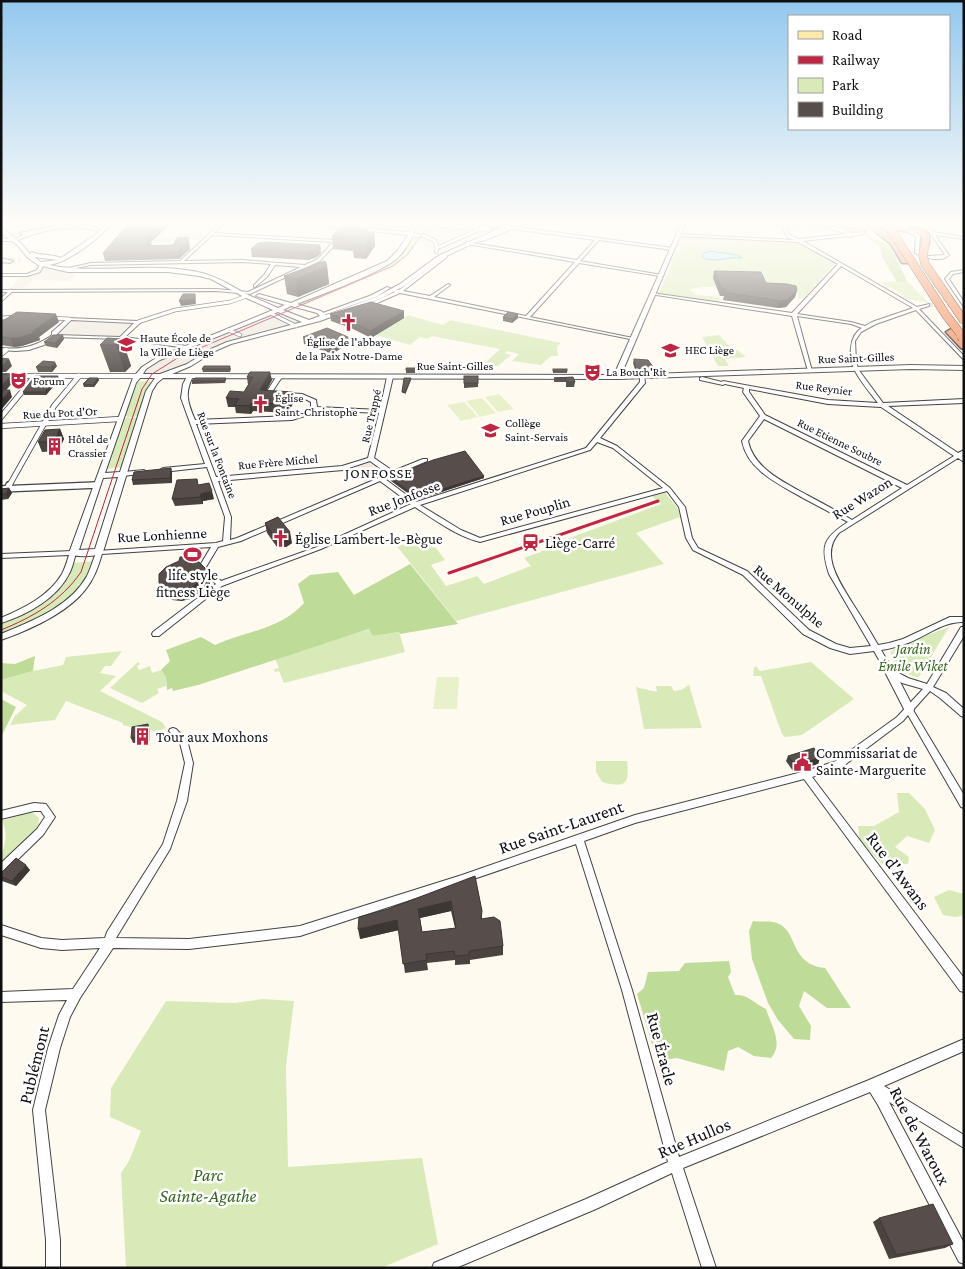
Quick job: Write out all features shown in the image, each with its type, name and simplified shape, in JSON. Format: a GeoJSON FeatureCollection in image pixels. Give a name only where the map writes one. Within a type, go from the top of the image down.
{"type":"FeatureCollection","features":[{"type":"Feature","properties":{"kind":"highway"},"geometry":{"type":"LineString","coordinates":[[918,281],[951,332],[964,345]]}},
{"type":"Feature","properties":{"kind":"highway"},"geometry":{"type":"LineString","coordinates":[[926,281],[946,315],[964,338]]}},
{"type":"Feature","properties":{"kind":"highway"},"geometry":{"type":"LineString","coordinates":[[930,281],[964,330]]}},
{"type":"Feature","properties":{"kind":"highway"},"geometry":{"type":"LineString","coordinates":[[937,281],[964,321]]}},
{"type":"Feature","properties":{"kind":"street"},"geometry":{"type":"LineString","coordinates":[[219,281],[238,290]]}},
{"type":"Feature","properties":{"kind":"street"},"geometry":{"type":"LineString","coordinates":[[222,281],[277,310],[303,321],[317,320],[322,318],[322,314]]}},
{"type":"Feature","properties":{"kind":"street"},"geometry":{"type":"LineString","coordinates":[[1,291],[238,290],[257,285],[261,281]]}},
{"type":"Feature","properties":{"kind":"street"},"geometry":{"type":"LineString","coordinates":[[44,318],[138,322],[176,310],[232,302],[273,281]]}},
{"type":"Feature","properties":{"kind":"street"},"geometry":{"type":"LineString","coordinates":[[1,621],[24,611],[49,594],[65,575],[136,376],[147,366],[179,350],[344,281]]}},
{"type":"Feature","properties":{"kind":"street"},"geometry":{"type":"LineString","coordinates":[[1,637],[47,615],[74,595],[90,577],[149,391],[152,385],[162,376],[196,361],[217,346],[331,316],[372,301],[406,281]]}},
{"type":"Feature","properties":{"kind":"street"},"geometry":{"type":"LineString","coordinates":[[527,317],[560,281]]}},
{"type":"Feature","properties":{"kind":"street"},"geometry":{"type":"LineString","coordinates":[[618,377],[617,373],[657,281]]}},
{"type":"Feature","properties":{"kind":"street"},"geometry":{"type":"LineString","coordinates":[[794,314],[823,281]]}},
{"type":"Feature","properties":{"kind":"street"},"geometry":{"type":"LineString","coordinates":[[871,281],[916,308],[964,359]]}},
{"type":"Feature","properties":{"kind":"street"},"geometry":{"type":"LineString","coordinates":[[948,281],[962,305]]}},
{"type":"Feature","properties":{"kind":"street"},"geometry":{"type":"LineString","coordinates":[[216,290],[222,288],[225,284]]}},
{"type":"Feature","properties":{"kind":"street"},"geometry":{"type":"LineString","coordinates":[[431,297],[448,285]]}},
{"type":"Feature","properties":{"kind":"street"},"geometry":{"type":"LineString","coordinates":[[248,295],[290,304],[322,314],[394,290],[633,339]]}},
{"type":"Feature","properties":{"kind":"street"},"geometry":{"type":"LineString","coordinates":[[1,300],[12,291]]}},
{"type":"Feature","properties":{"kind":"street"},"geometry":{"type":"LineString","coordinates":[[652,294],[794,314],[865,327]]}},
{"type":"Feature","properties":{"kind":"street"},"geometry":{"type":"LineString","coordinates":[[909,304],[928,305],[865,327],[859,331],[853,341],[856,369],[882,405],[960,458]]}},
{"type":"Feature","properties":{"kind":"street"},"geometry":{"type":"LineString","coordinates":[[270,313],[296,326]]}},
{"type":"Feature","properties":{"kind":"street"},"geometry":{"type":"LineString","coordinates":[[279,317],[287,314]]}},
{"type":"Feature","properties":{"kind":"street"},"geometry":{"type":"LineString","coordinates":[[794,314],[810,371]]}},
{"type":"Feature","properties":{"kind":"street"},"geometry":{"type":"LineString","coordinates":[[1,318],[18,317]]}},
{"type":"Feature","properties":{"kind":"street"},"geometry":{"type":"LineString","coordinates":[[2,352],[34,348],[41,345],[54,336],[53,334],[70,319]]}},
{"type":"Feature","properties":{"kind":"street"},"geometry":{"type":"LineString","coordinates":[[121,338],[138,322]]}},
{"type":"Feature","properties":{"kind":"street"},"geometry":{"type":"LineString","coordinates":[[228,330],[240,335]]}},
{"type":"Feature","properties":{"kind":"street"},"geometry":{"type":"LineString","coordinates":[[54,336],[121,338],[186,347]]}},
{"type":"Feature","properties":{"kind":"street"},"geometry":{"type":"LineString","coordinates":[[179,350],[182,352],[188,350],[196,353]]}},
{"type":"Feature","properties":{"kind":"street","name":"Rue Saint-Gilles"},"geometry":{"type":"LineString","coordinates":[[136,376],[618,377],[856,369],[964,368]]}},
{"type":"Feature","properties":{"kind":"street"},"geometry":{"type":"LineString","coordinates":[[719,374],[722,382]]}},
{"type":"Feature","properties":{"kind":"street","name":"Rue Reynier"},"geometry":{"type":"LineString","coordinates":[[684,375],[818,401],[882,405],[964,401]]}},
{"type":"Feature","properties":{"kind":"street"},"geometry":{"type":"LineString","coordinates":[[1,376],[136,376]]}},
{"type":"Feature","properties":{"kind":"street"},"geometry":{"type":"LineString","coordinates":[[1,417],[35,376]]}},
{"type":"Feature","properties":{"kind":"street"},"geometry":{"type":"LineString","coordinates":[[4,489],[54,406],[79,376]]}},
{"type":"Feature","properties":{"kind":"street","name":"Rue sur la Fontaine"},"geometry":{"type":"LineString","coordinates":[[190,376],[186,384],[184,398],[208,465],[216,479],[228,517],[226,543]]}},
{"type":"Feature","properties":{"kind":"street","name":"Rue Jonfosse"},"geometry":{"type":"LineString","coordinates":[[156,634],[220,584],[319,548],[410,506],[588,449],[643,382],[642,376]]}},
{"type":"Feature","properties":{"kind":"street"},"geometry":{"type":"LineString","coordinates":[[279,377],[270,393],[306,397],[314,401],[314,408]]}},
{"type":"Feature","properties":{"kind":"street","name":"Rue Trappé"},"geometry":{"type":"LineString","coordinates":[[371,460],[390,377]]}},
{"type":"Feature","properties":{"kind":"street"},"geometry":{"type":"LineString","coordinates":[[747,387],[746,392],[763,416],[745,441],[749,455],[765,472],[776,480],[852,522]]}},
{"type":"Feature","properties":{"kind":"street"},"geometry":{"type":"LineString","coordinates":[[194,422],[288,418],[306,414],[314,408],[382,412]]}},
{"type":"Feature","properties":{"kind":"street","name":"Rue Etienne Soubre"},"geometry":{"type":"LineString","coordinates":[[763,416],[907,488]]}},
{"type":"Feature","properties":{"kind":"street","name":"Rue du Pot d'Or"},"geometry":{"type":"LineString","coordinates":[[1,426],[120,419]]}},
{"type":"Feature","properties":{"kind":"street","name":"Rue Monulphe"},"geometry":{"type":"LineString","coordinates":[[596,439],[615,447],[668,488],[682,508],[689,538],[696,549],[739,570],[806,632],[816,638],[850,651],[875,648]]}},
{"type":"Feature","properties":{"kind":"street","name":"Rue Wazon"},"geometry":{"type":"LineString","coordinates":[[909,709],[890,672],[832,574],[827,557],[831,537],[907,488],[960,458],[964,452]]}},
{"type":"Feature","properties":{"kind":"street"},"geometry":{"type":"LineString","coordinates":[[371,460],[393,474]]}},
{"type":"Feature","properties":{"kind":"street","name":"Rue Frère Michel"},"geometry":{"type":"LineString","coordinates":[[216,479],[343,468],[371,460]]}},
{"type":"Feature","properties":{"kind":"street","name":"Rue Lonhienne"},"geometry":{"type":"LineString","coordinates":[[99,552],[216,545],[239,540],[425,460]]}},
{"type":"Feature","properties":{"kind":"street"},"geometry":{"type":"LineString","coordinates":[[100,476],[208,465]]}},
{"type":"Feature","properties":{"kind":"street","name":"Rue Pouplin"},"geometry":{"type":"LineString","coordinates":[[381,479],[416,505],[469,537],[480,540],[668,488]]}},
{"type":"Feature","properties":{"kind":"street"},"geometry":{"type":"LineString","coordinates":[[4,489],[97,485]]}},
{"type":"Feature","properties":{"kind":"street"},"geometry":{"type":"LineString","coordinates":[[216,545],[202,567],[220,584]]}},
{"type":"Feature","properties":{"kind":"street"},"geometry":{"type":"LineString","coordinates":[[1,556],[99,552]]}},
{"type":"Feature","properties":{"kind":"street"},"geometry":{"type":"LineString","coordinates":[[875,648],[906,641],[953,619],[964,620]]}},
{"type":"Feature","properties":{"kind":"street","name":"Rue Saint-Laurent"},"geometry":{"type":"LineString","coordinates":[[1,930],[40,943],[62,945],[110,943],[189,944],[300,931],[635,819],[806,775],[839,764],[886,731],[929,687],[964,629]]}},
{"type":"Feature","properties":{"kind":"street"},"geometry":{"type":"LineString","coordinates":[[890,672],[906,682],[929,687],[964,714]]}},
{"type":"Feature","properties":{"kind":"street"},"geometry":{"type":"LineString","coordinates":[[909,709],[964,804]]}},
{"type":"Feature","properties":{"kind":"street","name":"Publémont"},"geometry":{"type":"LineString","coordinates":[[53,1268],[53,1240],[39,1110],[54,1048],[65,1015],[167,846],[182,801],[189,764],[184,742],[172,731]]}},
{"type":"Feature","properties":{"kind":"street","name":"Rue d'Awans"},"geometry":{"type":"LineString","coordinates":[[806,775],[964,987]]}},
{"type":"Feature","properties":{"kind":"street"},"geometry":{"type":"LineString","coordinates":[[1,815],[34,807],[43,807],[50,817],[40,832],[1,870]]}},
{"type":"Feature","properties":{"kind":"street","name":"Rue Éracle"},"geometry":{"type":"LineString","coordinates":[[579,839],[628,990],[676,1165],[709,1268]]}},
{"type":"Feature","properties":{"kind":"street"},"geometry":{"type":"LineString","coordinates":[[1,997],[76,994]]}},
{"type":"Feature","properties":{"kind":"street","name":"Rue Hullos"},"geometry":{"type":"LineString","coordinates":[[439,1268],[591,1204],[676,1165],[872,1085],[964,1045]]}},
{"type":"Feature","properties":{"kind":"street"},"geometry":{"type":"LineString","coordinates":[[872,1085],[964,1142]]}},
{"type":"Feature","properties":{"kind":"street","name":"Rue de Waroux"},"geometry":{"type":"LineString","coordinates":[[872,1085],[964,1257]]}},
{"type":"Feature","properties":{"kind":"green space"},"geometry":{"type":"Polygon","coordinates":[[[344,281],[359,281],[302,306],[296,302],[344,281]]]}},
{"type":"Feature","properties":{"kind":"green space"},"geometry":{"type":"Polygon","coordinates":[[[664,281],[819,281],[803,299],[798,298],[799,296],[795,291],[757,287],[723,286],[689,290],[697,295],[720,297],[719,302],[659,294],[664,281]]]}},
{"type":"Feature","properties":{"kind":"green space"},"geometry":{"type":"Polygon","coordinates":[[[907,281],[929,303],[904,298],[902,297],[905,296],[880,282],[907,281]]]}},
{"type":"Feature","properties":{"kind":"green space"},"geometry":{"type":"Polygon","coordinates":[[[408,315],[443,325],[450,320],[561,343],[557,347],[558,356],[551,356],[541,365],[512,361],[519,354],[507,351],[505,353],[511,355],[498,366],[492,365],[488,372],[480,371],[483,365],[500,349],[432,336],[428,339],[420,337],[410,345],[376,335],[408,315]]]}},
{"type":"Feature","properties":{"kind":"green space"},"geometry":{"type":"Polygon","coordinates":[[[719,335],[733,350],[737,350],[746,357],[725,359],[729,366],[718,366],[702,337],[719,335]]]}},
{"type":"Feature","properties":{"kind":"green space"},"geometry":{"type":"Polygon","coordinates":[[[134,381],[153,382],[147,391],[141,415],[127,418],[127,416],[122,416],[134,381]]]}},
{"type":"Feature","properties":{"kind":"green space"},"geometry":{"type":"Polygon","coordinates":[[[499,394],[514,409],[498,412],[485,397],[499,394]]]}},
{"type":"Feature","properties":{"kind":"green space"},"geometry":{"type":"Polygon","coordinates":[[[482,398],[496,413],[480,417],[466,401],[482,398]]]}},
{"type":"Feature","properties":{"kind":"green space"},"geometry":{"type":"Polygon","coordinates":[[[464,402],[478,417],[461,421],[447,405],[464,402]]]}},
{"type":"Feature","properties":{"kind":"green space"},"geometry":{"type":"Polygon","coordinates":[[[140,417],[124,467],[104,469],[124,418],[140,417]]]}},
{"type":"Feature","properties":{"kind":"green space"},"geometry":{"type":"Polygon","coordinates":[[[665,493],[677,507],[680,517],[636,533],[664,564],[456,621],[396,545],[419,544],[436,548],[445,560],[431,565],[446,586],[477,576],[484,584],[531,566],[524,558],[558,545],[555,542],[661,504],[652,496],[665,493]]]}},
{"type":"Feature","properties":{"kind":"green space"},"geometry":{"type":"Polygon","coordinates":[[[95,561],[88,575],[68,598],[43,615],[1,636],[1,622],[49,594],[71,563],[95,561]]]}},
{"type":"Feature","properties":{"kind":"green space"},"geometry":{"type":"Polygon","coordinates":[[[410,564],[458,624],[400,634],[399,632],[373,636],[369,629],[198,685],[173,691],[172,688],[167,690],[166,677],[161,670],[170,661],[166,650],[201,637],[215,645],[262,629],[284,619],[304,603],[298,584],[310,575],[338,572],[354,595],[410,564]]]}},
{"type":"Feature","properties":{"kind":"green space","name":"Jardin Émile Wiket"},"geometry":{"type":"Polygon","coordinates":[[[949,627],[919,677],[900,669],[893,661],[891,652],[896,647],[949,627]]]}},
{"type":"Feature","properties":{"kind":"green space"},"geometry":{"type":"Polygon","coordinates":[[[370,629],[373,636],[399,632],[405,652],[284,683],[279,671],[275,672],[274,669],[279,668],[275,659],[370,629]]]}},
{"type":"Feature","properties":{"kind":"green space"},"geometry":{"type":"Polygon","coordinates":[[[122,651],[111,666],[105,666],[100,673],[116,676],[100,691],[162,722],[166,728],[155,732],[150,730],[144,731],[123,725],[123,723],[66,701],[55,720],[10,725],[15,716],[27,705],[1,691],[1,680],[63,665],[66,657],[122,651]]]}},
{"type":"Feature","properties":{"kind":"green space"},"geometry":{"type":"Polygon","coordinates":[[[35,656],[33,671],[1,680],[1,663],[15,664],[35,656]]]}},
{"type":"Feature","properties":{"kind":"green space"},"geometry":{"type":"Polygon","coordinates":[[[138,662],[140,664],[137,666],[139,670],[150,666],[152,673],[161,670],[166,677],[166,686],[157,689],[159,693],[142,703],[110,688],[138,662]]]}},
{"type":"Feature","properties":{"kind":"green space"},"geometry":{"type":"Polygon","coordinates":[[[811,662],[854,699],[802,735],[785,737],[782,734],[761,676],[753,676],[754,668],[756,666],[760,671],[811,662]]]}},
{"type":"Feature","properties":{"kind":"green space"},"geometry":{"type":"Polygon","coordinates":[[[437,677],[459,677],[457,709],[433,709],[437,677]]]}},
{"type":"Feature","properties":{"kind":"green space"},"geometry":{"type":"Polygon","coordinates":[[[689,685],[702,728],[644,729],[636,687],[657,692],[656,686],[671,686],[674,691],[681,690],[689,685]]]}},
{"type":"Feature","properties":{"kind":"green space"},"geometry":{"type":"Polygon","coordinates":[[[1,699],[16,707],[1,737],[1,699]]]}},
{"type":"Feature","properties":{"kind":"green space"},"geometry":{"type":"Polygon","coordinates":[[[596,761],[627,761],[628,775],[624,783],[616,785],[602,782],[596,772],[596,761]]]}},
{"type":"Feature","properties":{"kind":"green space"},"geometry":{"type":"Polygon","coordinates":[[[897,793],[909,793],[925,809],[935,830],[929,843],[907,836],[895,847],[909,857],[908,864],[882,864],[860,841],[858,826],[874,826],[899,812],[897,793]]]}},
{"type":"Feature","properties":{"kind":"green space"},"geometry":{"type":"Polygon","coordinates":[[[33,813],[39,818],[38,826],[1,865],[6,838],[5,827],[2,821],[33,813]]]}},
{"type":"Feature","properties":{"kind":"green space"},"geometry":{"type":"Polygon","coordinates":[[[949,890],[964,894],[964,915],[956,917],[943,915],[934,897],[949,890]]]}},
{"type":"Feature","properties":{"kind":"green space"},"geometry":{"type":"Polygon","coordinates":[[[753,921],[773,922],[781,925],[787,931],[805,960],[813,965],[825,968],[851,1008],[827,1008],[804,991],[799,1006],[811,1026],[810,1040],[794,1039],[778,1020],[768,1003],[752,959],[749,931],[753,921]]]}},
{"type":"Feature","properties":{"kind":"green space"},"geometry":{"type":"Polygon","coordinates":[[[729,961],[731,972],[728,977],[735,995],[748,998],[766,1009],[775,1034],[775,1053],[771,1058],[754,1056],[738,1047],[728,1051],[724,1071],[677,1058],[657,1061],[637,994],[644,988],[648,972],[679,971],[685,963],[729,961]]]}},
{"type":"Feature","properties":{"kind":"green space","name":"Parc Sainte-Agathe"},"geometry":{"type":"Polygon","coordinates":[[[263,999],[294,1001],[286,1066],[288,1167],[422,1158],[438,1244],[381,1268],[126,1268],[121,1173],[129,1161],[141,1131],[110,1117],[111,1088],[166,1001],[235,1003],[263,999]]]}},
{"type":"Feature","properties":{"kind":"shaded area"},"geometry":{"type":"Polygon","coordinates":[[[17,281],[32,281],[23,288],[10,289],[17,281]]]}},
{"type":"Feature","properties":{"kind":"shaded area"},"geometry":{"type":"Polygon","coordinates":[[[277,310],[307,323],[254,334],[221,345],[200,358],[161,376],[136,376],[158,359],[277,310]]]}},
{"type":"Feature","properties":{"kind":"shaded area"},"geometry":{"type":"Polygon","coordinates":[[[73,321],[132,323],[118,337],[56,334],[73,321]]]}},
{"type":"Feature","properties":{"kind":"shaded area"},"geometry":{"type":"Polygon","coordinates":[[[372,461],[389,473],[365,483],[348,471],[372,461]]]}},
{"type":"Feature","properties":{"kind":"building"},"geometry":{"type":"Polygon","coordinates":[[[719,281],[765,281],[766,283],[796,286],[797,290],[788,299],[780,301],[724,292],[726,289],[722,289],[719,281]]]}},
{"type":"Feature","properties":{"kind":"building"},"geometry":{"type":"Polygon","coordinates":[[[183,294],[195,294],[195,299],[179,301],[183,294]]]}},
{"type":"Feature","properties":{"kind":"building"},"geometry":{"type":"Polygon","coordinates":[[[371,302],[404,311],[370,331],[330,314],[371,302]]]}},
{"type":"Feature","properties":{"kind":"building"},"geometry":{"type":"Polygon","coordinates":[[[17,312],[56,314],[32,332],[37,332],[19,338],[1,337],[1,322],[17,312]]]}},
{"type":"Feature","properties":{"kind":"building"},"geometry":{"type":"Polygon","coordinates":[[[508,312],[518,314],[512,319],[503,317],[508,312]]]}},
{"type":"Feature","properties":{"kind":"building"},"geometry":{"type":"Polygon","coordinates":[[[327,328],[348,337],[331,348],[303,337],[327,328]]]}},
{"type":"Feature","properties":{"kind":"building"},"geometry":{"type":"Polygon","coordinates":[[[53,335],[63,335],[55,343],[44,342],[53,335]]]}},
{"type":"Feature","properties":{"kind":"building"},"geometry":{"type":"Polygon","coordinates":[[[107,338],[122,339],[116,345],[100,345],[107,338]]]}},
{"type":"Feature","properties":{"kind":"building"},"geometry":{"type":"Polygon","coordinates":[[[1,358],[9,359],[1,365],[1,358]]]}},
{"type":"Feature","properties":{"kind":"building"},"geometry":{"type":"Polygon","coordinates":[[[634,359],[648,360],[654,368],[636,369],[634,359]]]}},
{"type":"Feature","properties":{"kind":"building"},"geometry":{"type":"Polygon","coordinates":[[[43,361],[55,362],[51,367],[36,367],[43,361]]]}},
{"type":"Feature","properties":{"kind":"building"},"geometry":{"type":"Polygon","coordinates":[[[204,366],[230,366],[229,369],[202,369],[204,366]]]}},
{"type":"Feature","properties":{"kind":"building"},"geometry":{"type":"Polygon","coordinates":[[[406,368],[415,368],[414,370],[406,370],[406,368]]]}},
{"type":"Feature","properties":{"kind":"building"},"geometry":{"type":"Polygon","coordinates":[[[553,369],[567,369],[567,371],[553,371],[553,369]]]}},
{"type":"Feature","properties":{"kind":"building"},"geometry":{"type":"Polygon","coordinates":[[[250,372],[270,372],[260,390],[293,392],[286,404],[251,403],[249,406],[234,405],[239,399],[226,398],[230,391],[244,392],[253,377],[247,377],[250,372]]]}},
{"type":"Feature","properties":{"kind":"building"},"geometry":{"type":"Polygon","coordinates":[[[1,374],[12,374],[1,386],[1,374]]]}},
{"type":"Feature","properties":{"kind":"building"},"geometry":{"type":"Polygon","coordinates":[[[35,376],[58,376],[45,392],[23,392],[35,376]]]}},
{"type":"Feature","properties":{"kind":"building"},"geometry":{"type":"Polygon","coordinates":[[[464,376],[478,376],[478,383],[464,383],[464,376]]]}},
{"type":"Feature","properties":{"kind":"building"},"geometry":{"type":"Polygon","coordinates":[[[573,377],[575,382],[566,382],[566,378],[554,378],[573,377]]]}},
{"type":"Feature","properties":{"kind":"building"},"geometry":{"type":"Polygon","coordinates":[[[89,378],[98,378],[93,385],[83,384],[89,378]]]}},
{"type":"Feature","properties":{"kind":"building"},"geometry":{"type":"Polygon","coordinates":[[[195,378],[226,378],[224,381],[192,381],[195,378]]]}},
{"type":"Feature","properties":{"kind":"building"},"geometry":{"type":"Polygon","coordinates":[[[404,378],[411,378],[405,393],[402,392],[404,378]]]}},
{"type":"Feature","properties":{"kind":"building"},"geometry":{"type":"Polygon","coordinates":[[[1,390],[10,390],[1,400],[1,390]]]}},
{"type":"Feature","properties":{"kind":"building"},"geometry":{"type":"Polygon","coordinates":[[[60,429],[54,442],[38,442],[45,430],[60,429]]]}},
{"type":"Feature","properties":{"kind":"building"},"geometry":{"type":"Polygon","coordinates":[[[465,451],[484,476],[417,497],[390,478],[433,460],[465,451]]]}},
{"type":"Feature","properties":{"kind":"building"},"geometry":{"type":"Polygon","coordinates":[[[171,468],[170,478],[132,480],[134,472],[171,468]]]}},
{"type":"Feature","properties":{"kind":"building"},"geometry":{"type":"Polygon","coordinates":[[[197,479],[198,485],[209,483],[212,491],[201,494],[200,497],[172,499],[177,480],[197,479]]]}},
{"type":"Feature","properties":{"kind":"building"},"geometry":{"type":"Polygon","coordinates":[[[9,488],[6,494],[1,494],[1,489],[9,488]]]}},
{"type":"Feature","properties":{"kind":"building"},"geometry":{"type":"Polygon","coordinates":[[[278,517],[290,532],[284,536],[275,537],[265,523],[278,517]]]}},
{"type":"Feature","properties":{"kind":"building"},"geometry":{"type":"Polygon","coordinates":[[[193,556],[207,570],[204,578],[191,588],[178,590],[169,590],[159,583],[159,574],[166,567],[179,561],[180,557],[193,556]]]}},
{"type":"Feature","properties":{"kind":"building"},"geometry":{"type":"Polygon","coordinates":[[[148,724],[147,736],[131,738],[132,727],[148,724]]]}},
{"type":"Feature","properties":{"kind":"building"},"geometry":{"type":"Polygon","coordinates":[[[814,748],[820,758],[795,765],[788,756],[814,748]]]}},
{"type":"Feature","properties":{"kind":"building"},"geometry":{"type":"Polygon","coordinates":[[[16,858],[26,865],[12,881],[1,877],[1,873],[16,858]]]}},
{"type":"Feature","properties":{"kind":"building"},"geometry":{"type":"Polygon","coordinates":[[[475,876],[482,911],[481,919],[494,917],[500,921],[503,946],[469,951],[469,955],[455,956],[454,951],[426,954],[427,960],[403,964],[397,920],[358,929],[359,917],[388,909],[475,876]],[[451,901],[418,909],[422,932],[456,928],[451,901]]]}},
{"type":"Feature","properties":{"kind":"building"},"geometry":{"type":"Polygon","coordinates":[[[933,1204],[953,1244],[896,1255],[879,1218],[933,1204]]]}},
{"type":"Feature","properties":{"kind":"tunnel"},"geometry":{"type":"LineString","coordinates":[[929,305],[958,306]]}},
{"type":"Feature","properties":{"kind":"tram line"},"geometry":{"type":"LineString","coordinates":[[1,630],[24,620],[46,607],[65,591],[81,572],[142,389],[152,374],[179,357],[357,281]]}},
{"type":"Feature","properties":{"kind":"railway"},"geometry":{"type":"LineString","coordinates":[[449,573],[658,501]]}},
{"type":"Feature","properties":{"kind":"place","name":"Église de l'abbaye de la Paix Notre-Dame"},"geometry":{"type":"Point","coordinates":[349,323]}},
{"type":"Feature","properties":{"kind":"place","name":"Haute École de la Ville de Liège"},"geometry":{"type":"Point","coordinates":[126,345]}},
{"type":"Feature","properties":{"kind":"place","name":"HEC Liège"},"geometry":{"type":"Point","coordinates":[671,350]}},
{"type":"Feature","properties":{"kind":"place","name":"La Bouch'Rit"},"geometry":{"type":"Point","coordinates":[592,372]}},
{"type":"Feature","properties":{"kind":"place","name":"Forum"},"geometry":{"type":"Point","coordinates":[19,381]}},
{"type":"Feature","properties":{"kind":"place","name":"Église Saint-Christophe"},"geometry":{"type":"Point","coordinates":[261,405]}},
{"type":"Feature","properties":{"kind":"place","name":"Collège Saint-Servais"},"geometry":{"type":"Point","coordinates":[491,430]}},
{"type":"Feature","properties":{"kind":"place","name":"Hôtel de Crassier"},"geometry":{"type":"Point","coordinates":[54,446]}},
{"type":"Feature","properties":{"kind":"place","name":"Église Lambert-le-Bègue"},"geometry":{"type":"Point","coordinates":[281,539]}},
{"type":"Feature","properties":{"kind":"place","name":"Liège-Carré"},"geometry":{"type":"Point","coordinates":[531,543]}},
{"type":"Feature","properties":{"kind":"place","name":"life style fitness Liège"},"geometry":{"type":"Point","coordinates":[193,554]}},
{"type":"Feature","properties":{"kind":"place","name":"Tour aux Moxhons"},"geometry":{"type":"Point","coordinates":[142,737]}},
{"type":"Feature","properties":{"kind":"place","name":"Commissariat de Sainte-Marguerite"},"geometry":{"type":"Point","coordinates":[802,762]}},
{"type":"Feature","properties":{"kind":"district","name":"JONFOSSE"},"geometry":{"type":"Point","coordinates":[379,473]}}]}
